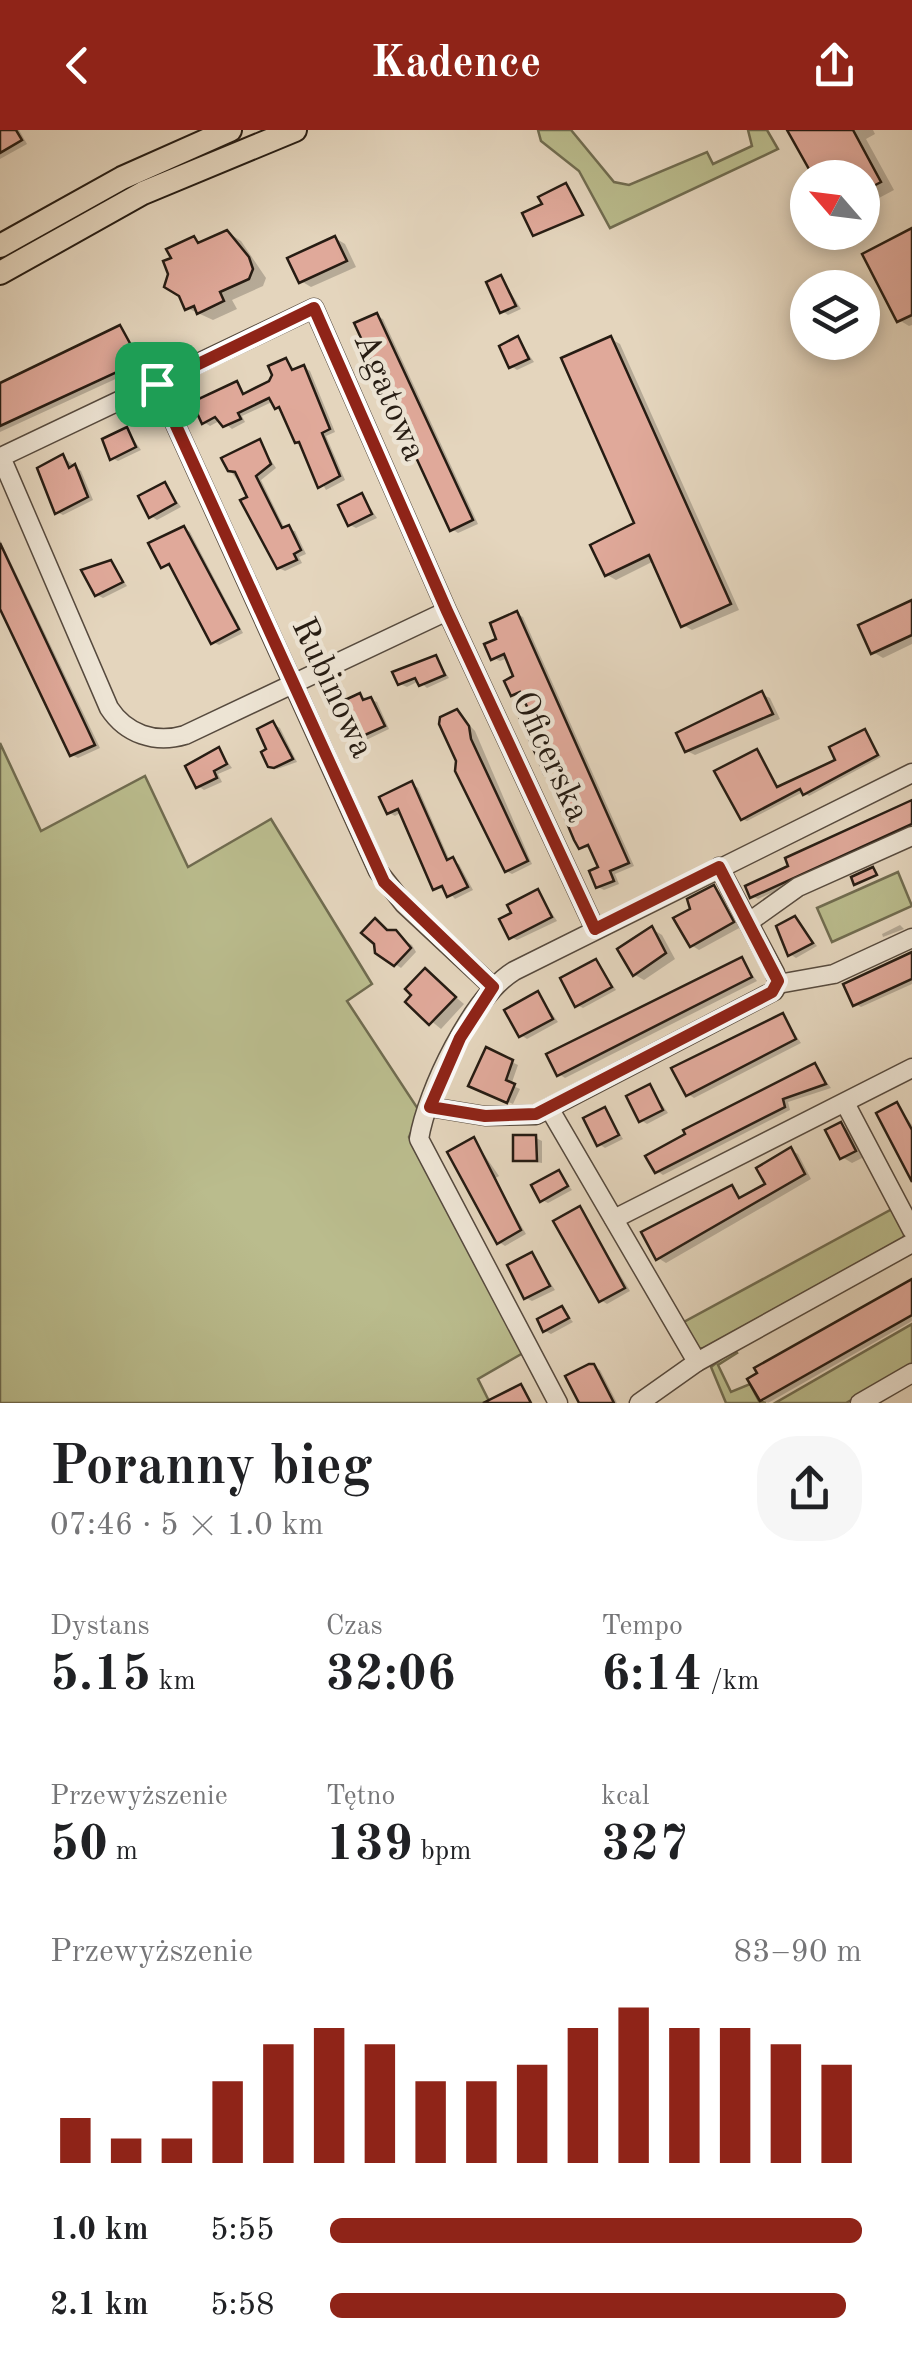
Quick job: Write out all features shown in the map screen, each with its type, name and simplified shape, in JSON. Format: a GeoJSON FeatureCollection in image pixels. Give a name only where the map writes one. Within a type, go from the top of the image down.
{"type":"FeatureCollection","features":[{"type":"Feature","properties":{"kind":"main road"},"geometry":{"type":"LineString","coordinates":[[0,246],[122,178],[230,130]]}},
{"type":"Feature","properties":{"kind":"main road"},"geometry":{"type":"LineString","coordinates":[[0,273],[143,192],[295,130]]}},
{"type":"Feature","properties":{"kind":"street","name":"Agatowa"},"geometry":{"type":"LineString","coordinates":[[296,686],[185,736],[147,737],[124,726],[109,708],[0,457],[314,308],[447,611]]}},
{"type":"Feature","properties":{"kind":"street","name":"Rubinowa"},"geometry":{"type":"LineString","coordinates":[[157,384],[384,882],[493,987]]}},
{"type":"Feature","properties":{"kind":"street"},"geometry":{"type":"LineString","coordinates":[[296,686],[447,611]]}},
{"type":"Feature","properties":{"kind":"street","name":"Oficerska"},"geometry":{"type":"LineString","coordinates":[[447,611],[595,929]]}},
{"type":"Feature","properties":{"kind":"street"},"geometry":{"type":"LineString","coordinates":[[558,1403],[420,1144],[430,1107],[460,1038],[493,987],[595,929],[912,773]]}},
{"type":"Feature","properties":{"kind":"street"},"geometry":{"type":"LineString","coordinates":[[749,922],[798,888],[912,836]]}},
{"type":"Feature","properties":{"kind":"street"},"geometry":{"type":"LineString","coordinates":[[719,867],[778,984]]}},
{"type":"Feature","properties":{"kind":"street"},"geometry":{"type":"LineString","coordinates":[[430,1107],[520,1118],[550,1108],[772,992],[778,984],[834,974],[912,938]]}},
{"type":"Feature","properties":{"kind":"street"},"geometry":{"type":"LineString","coordinates":[[614,1219],[912,1068]]}},
{"type":"Feature","properties":{"kind":"street"},"geometry":{"type":"LineString","coordinates":[[844,1102],[912,1230]]}},
{"type":"Feature","properties":{"kind":"street"},"geometry":{"type":"LineString","coordinates":[[550,1108],[697,1362]]}},
{"type":"Feature","properties":{"kind":"street"},"geometry":{"type":"LineString","coordinates":[[639,1403],[697,1362],[912,1244]]}},
{"type":"Feature","properties":{"kind":"street"},"geometry":{"type":"LineString","coordinates":[[860,1403],[912,1373]]}},
{"type":"Feature","properties":{"kind":"green space"},"geometry":{"type":"Polygon","coordinates":[[[538,130],[571,130],[614,182],[629,185],[707,152],[713,164],[752,146],[748,130],[767,130],[778,149],[610,228],[579,171],[541,141],[538,130]]]}},
{"type":"Feature","properties":{"kind":"green space"},"geometry":{"type":"Polygon","coordinates":[[[0,743],[41,831],[145,776],[188,867],[271,819],[372,984],[347,1001],[420,1112],[409,1137],[523,1353],[478,1379],[490,1403],[0,1403],[0,743]]]}},
{"type":"Feature","properties":{"kind":"green space"},"geometry":{"type":"Polygon","coordinates":[[[898,872],[912,906],[832,942],[817,908],[898,872]]]}},
{"type":"Feature","properties":{"kind":"green space"},"geometry":{"type":"Polygon","coordinates":[[[894,1208],[906,1231],[903,1238],[698,1349],[682,1323],[894,1208]]]}},
{"type":"Feature","properties":{"kind":"green space"},"geometry":{"type":"Polygon","coordinates":[[[912,1324],[912,1365],[846,1403],[775,1403],[912,1324]]]}},
{"type":"Feature","properties":{"kind":"green space"},"geometry":{"type":"Polygon","coordinates":[[[734,1349],[737,1353],[718,1365],[731,1392],[750,1384],[759,1401],[766,1403],[726,1403],[711,1367],[734,1349]]]}},
{"type":"Feature","properties":{"kind":"building"},"geometry":{"type":"Polygon","coordinates":[[[0,130],[16,130],[22,140],[0,153],[0,130]]]}},
{"type":"Feature","properties":{"kind":"building"},"geometry":{"type":"Polygon","coordinates":[[[787,130],[853,130],[869,160],[804,160],[787,130]]]}},
{"type":"Feature","properties":{"kind":"building"},"geometry":{"type":"Polygon","coordinates":[[[566,183],[583,215],[533,236],[522,213],[542,204],[538,197],[566,183]]]}},
{"type":"Feature","properties":{"kind":"building"},"geometry":{"type":"Polygon","coordinates":[[[912,228],[912,315],[897,322],[880,289],[880,270],[870,270],[862,254],[880,250],[880,245],[912,228]]]}},
{"type":"Feature","properties":{"kind":"building"},"geometry":{"type":"Polygon","coordinates":[[[227,230],[249,257],[253,269],[249,279],[220,292],[224,301],[197,314],[194,306],[185,310],[179,296],[164,287],[168,274],[163,261],[171,258],[166,249],[194,236],[198,243],[227,230]]]}},
{"type":"Feature","properties":{"kind":"building"},"geometry":{"type":"Polygon","coordinates":[[[335,236],[347,261],[299,283],[287,258],[335,236]]]}},
{"type":"Feature","properties":{"kind":"building"},"geometry":{"type":"Polygon","coordinates":[[[501,275],[516,306],[500,313],[486,282],[501,275]]]}},
{"type":"Feature","properties":{"kind":"building"},"geometry":{"type":"Polygon","coordinates":[[[377,313],[473,520],[450,531],[354,323],[377,313]]]}},
{"type":"Feature","properties":{"kind":"building"},"geometry":{"type":"Polygon","coordinates":[[[120,325],[132,347],[121,352],[128,367],[0,426],[0,383],[120,325]]]}},
{"type":"Feature","properties":{"kind":"building"},"geometry":{"type":"Polygon","coordinates":[[[518,336],[529,359],[509,368],[499,346],[518,336]]]}},
{"type":"Feature","properties":{"kind":"building"},"geometry":{"type":"Polygon","coordinates":[[[611,336],[731,604],[681,627],[649,555],[605,576],[590,545],[634,523],[561,358],[611,336]]]}},
{"type":"Feature","properties":{"kind":"building"},"geometry":{"type":"Polygon","coordinates":[[[286,358],[292,370],[304,365],[330,429],[322,433],[340,476],[318,488],[299,442],[295,443],[279,407],[275,409],[269,398],[238,413],[241,419],[223,427],[215,417],[202,424],[192,402],[237,381],[243,394],[269,381],[272,375],[268,366],[286,358]]]}},
{"type":"Feature","properties":{"kind":"building"},"geometry":{"type":"Polygon","coordinates":[[[127,427],[136,447],[110,460],[102,439],[127,427]]]}},
{"type":"Feature","properties":{"kind":"building"},"geometry":{"type":"Polygon","coordinates":[[[260,439],[271,464],[256,476],[282,528],[289,525],[301,550],[294,554],[297,560],[277,569],[240,500],[247,497],[235,472],[228,471],[221,458],[260,439]]]}},
{"type":"Feature","properties":{"kind":"building"},"geometry":{"type":"Polygon","coordinates":[[[63,454],[69,468],[75,464],[88,497],[55,514],[37,468],[63,454]]]}},
{"type":"Feature","properties":{"kind":"building"},"geometry":{"type":"Polygon","coordinates":[[[165,482],[176,503],[149,518],[138,496],[165,482]]]}},
{"type":"Feature","properties":{"kind":"building"},"geometry":{"type":"Polygon","coordinates":[[[362,493],[372,514],[348,526],[338,505],[362,493]]]}},
{"type":"Feature","properties":{"kind":"building"},"geometry":{"type":"Polygon","coordinates":[[[184,526],[239,629],[211,644],[169,564],[161,568],[148,543],[184,526]]]}},
{"type":"Feature","properties":{"kind":"building"},"geometry":{"type":"Polygon","coordinates":[[[0,543],[95,745],[70,756],[0,609],[0,543]]]}},
{"type":"Feature","properties":{"kind":"building"},"geometry":{"type":"Polygon","coordinates":[[[111,560],[123,582],[95,596],[81,570],[111,560]]]}},
{"type":"Feature","properties":{"kind":"building"},"geometry":{"type":"Polygon","coordinates":[[[912,600],[912,635],[871,654],[858,625],[912,600]]]}},
{"type":"Feature","properties":{"kind":"building"},"geometry":{"type":"Polygon","coordinates":[[[517,611],[629,863],[610,871],[614,881],[596,888],[589,871],[598,867],[588,845],[579,849],[574,840],[555,795],[564,791],[555,769],[544,774],[520,719],[531,715],[520,692],[511,696],[504,681],[513,676],[504,654],[491,660],[484,644],[496,639],[490,623],[517,611]]]}},
{"type":"Feature","properties":{"kind":"building"},"geometry":{"type":"Polygon","coordinates":[[[436,655],[445,675],[419,686],[415,678],[398,685],[392,672],[436,655]]]}},
{"type":"Feature","properties":{"kind":"building"},"geometry":{"type":"Polygon","coordinates":[[[340,690],[345,700],[360,693],[363,700],[371,697],[385,726],[356,739],[341,709],[333,712],[326,697],[340,690]]]}},
{"type":"Feature","properties":{"kind":"building"},"geometry":{"type":"Polygon","coordinates":[[[762,691],[773,714],[685,752],[676,733],[762,691]]]}},
{"type":"Feature","properties":{"kind":"building"},"geometry":{"type":"Polygon","coordinates":[[[457,709],[469,726],[471,739],[528,861],[505,872],[455,771],[456,761],[439,724],[440,717],[457,709]]]}},
{"type":"Feature","properties":{"kind":"building"},"geometry":{"type":"Polygon","coordinates":[[[273,721],[293,759],[274,768],[268,767],[261,752],[266,749],[257,729],[273,721]]]}},
{"type":"Feature","properties":{"kind":"building"},"geometry":{"type":"Polygon","coordinates":[[[865,729],[878,755],[803,795],[800,789],[741,820],[714,771],[757,749],[777,787],[835,760],[829,747],[865,729]]]}},
{"type":"Feature","properties":{"kind":"building"},"geometry":{"type":"Polygon","coordinates":[[[219,747],[227,764],[214,771],[217,778],[196,788],[185,766],[219,747]]]}},
{"type":"Feature","properties":{"kind":"building"},"geometry":{"type":"Polygon","coordinates":[[[412,781],[447,860],[453,857],[468,887],[447,897],[442,886],[433,890],[398,809],[387,814],[379,797],[412,781]]]}},
{"type":"Feature","properties":{"kind":"building"},"geometry":{"type":"Polygon","coordinates":[[[912,800],[912,824],[750,898],[745,886],[788,866],[785,858],[912,800]]]}},
{"type":"Feature","properties":{"kind":"building"},"geometry":{"type":"Polygon","coordinates":[[[873,867],[877,875],[854,885],[851,877],[873,867]]]}},
{"type":"Feature","properties":{"kind":"building"},"geometry":{"type":"Polygon","coordinates":[[[714,885],[734,922],[690,947],[673,918],[690,909],[687,899],[714,885]]]}},
{"type":"Feature","properties":{"kind":"building"},"geometry":{"type":"Polygon","coordinates":[[[538,889],[552,917],[509,939],[499,919],[511,913],[507,905],[538,889]]]}},
{"type":"Feature","properties":{"kind":"building"},"geometry":{"type":"Polygon","coordinates":[[[795,916],[813,943],[788,956],[776,926],[795,916]]]}},
{"type":"Feature","properties":{"kind":"building"},"geometry":{"type":"Polygon","coordinates":[[[375,918],[387,930],[396,930],[411,948],[394,966],[375,953],[374,944],[361,933],[375,918]]]}},
{"type":"Feature","properties":{"kind":"building"},"geometry":{"type":"Polygon","coordinates":[[[652,926],[666,953],[633,976],[617,949],[652,926]]]}},
{"type":"Feature","properties":{"kind":"building"},"geometry":{"type":"Polygon","coordinates":[[[912,952],[912,979],[853,1006],[843,984],[912,952]]]}},
{"type":"Feature","properties":{"kind":"building"},"geometry":{"type":"Polygon","coordinates":[[[742,957],[752,977],[557,1076],[546,1054],[742,957]]]}},
{"type":"Feature","properties":{"kind":"building"},"geometry":{"type":"Polygon","coordinates":[[[596,959],[612,987],[575,1007],[560,978],[596,959]]]}},
{"type":"Feature","properties":{"kind":"building"},"geometry":{"type":"Polygon","coordinates":[[[425,968],[456,997],[429,1025],[405,1002],[411,995],[405,989],[425,968]]]}},
{"type":"Feature","properties":{"kind":"building"},"geometry":{"type":"Polygon","coordinates":[[[538,991],[553,1019],[519,1037],[504,1010],[538,991]]]}},
{"type":"Feature","properties":{"kind":"building"},"geometry":{"type":"Polygon","coordinates":[[[783,1013],[796,1039],[686,1096],[671,1068],[783,1013]]]}},
{"type":"Feature","properties":{"kind":"building"},"geometry":{"type":"Polygon","coordinates":[[[486,1047],[513,1060],[506,1080],[515,1084],[507,1103],[468,1086],[486,1047]]]}},
{"type":"Feature","properties":{"kind":"building"},"geometry":{"type":"Polygon","coordinates":[[[815,1063],[826,1084],[783,1099],[785,1107],[655,1173],[645,1156],[685,1134],[683,1130],[815,1063]]]}},
{"type":"Feature","properties":{"kind":"building"},"geometry":{"type":"Polygon","coordinates":[[[650,1084],[663,1110],[639,1122],[626,1096],[650,1084]]]}},
{"type":"Feature","properties":{"kind":"building"},"geometry":{"type":"Polygon","coordinates":[[[897,1102],[912,1130],[912,1182],[876,1113],[897,1102]]]}},
{"type":"Feature","properties":{"kind":"building"},"geometry":{"type":"Polygon","coordinates":[[[605,1107],[619,1135],[597,1146],[583,1118],[605,1107]]]}},
{"type":"Feature","properties":{"kind":"building"},"geometry":{"type":"Polygon","coordinates":[[[841,1122],[856,1151],[840,1159],[825,1130],[841,1122]]]}},
{"type":"Feature","properties":{"kind":"building"},"geometry":{"type":"Polygon","coordinates":[[[513,1135],[536,1135],[537,1161],[513,1161],[513,1135]]]}},
{"type":"Feature","properties":{"kind":"building"},"geometry":{"type":"Polygon","coordinates":[[[474,1137],[521,1230],[497,1244],[447,1152],[474,1137]]]}},
{"type":"Feature","properties":{"kind":"building"},"geometry":{"type":"Polygon","coordinates":[[[791,1147],[805,1174],[656,1260],[641,1232],[732,1185],[739,1198],[765,1184],[756,1168],[791,1147]]]}},
{"type":"Feature","properties":{"kind":"building"},"geometry":{"type":"Polygon","coordinates":[[[559,1170],[568,1186],[540,1202],[531,1185],[559,1170]]]}},
{"type":"Feature","properties":{"kind":"building"},"geometry":{"type":"Polygon","coordinates":[[[580,1206],[625,1288],[599,1302],[553,1221],[580,1206]]]}},
{"type":"Feature","properties":{"kind":"building"},"geometry":{"type":"Polygon","coordinates":[[[532,1252],[550,1286],[524,1299],[507,1265],[532,1252]]]}},
{"type":"Feature","properties":{"kind":"building"},"geometry":{"type":"Polygon","coordinates":[[[912,1279],[912,1315],[760,1401],[747,1379],[757,1373],[754,1368],[912,1279]]]}},
{"type":"Feature","properties":{"kind":"building"},"geometry":{"type":"Polygon","coordinates":[[[562,1306],[569,1318],[543,1332],[537,1319],[562,1306]]]}},
{"type":"Feature","properties":{"kind":"building"},"geometry":{"type":"Polygon","coordinates":[[[594,1364],[614,1403],[579,1403],[565,1376],[594,1364]]]}},
{"type":"Feature","properties":{"kind":"building"},"geometry":{"type":"Polygon","coordinates":[[[521,1384],[531,1403],[483,1403],[521,1384]]]}},
{"type":"Feature","properties":{"kind":"route"},"geometry":{"type":"LineString","coordinates":[[314,308],[447,611],[595,929],[719,867],[778,978],[774,991],[536,1114],[520,1118],[485,1116],[430,1107],[460,1038],[493,987],[384,882],[157,384],[314,308]]}}]}
